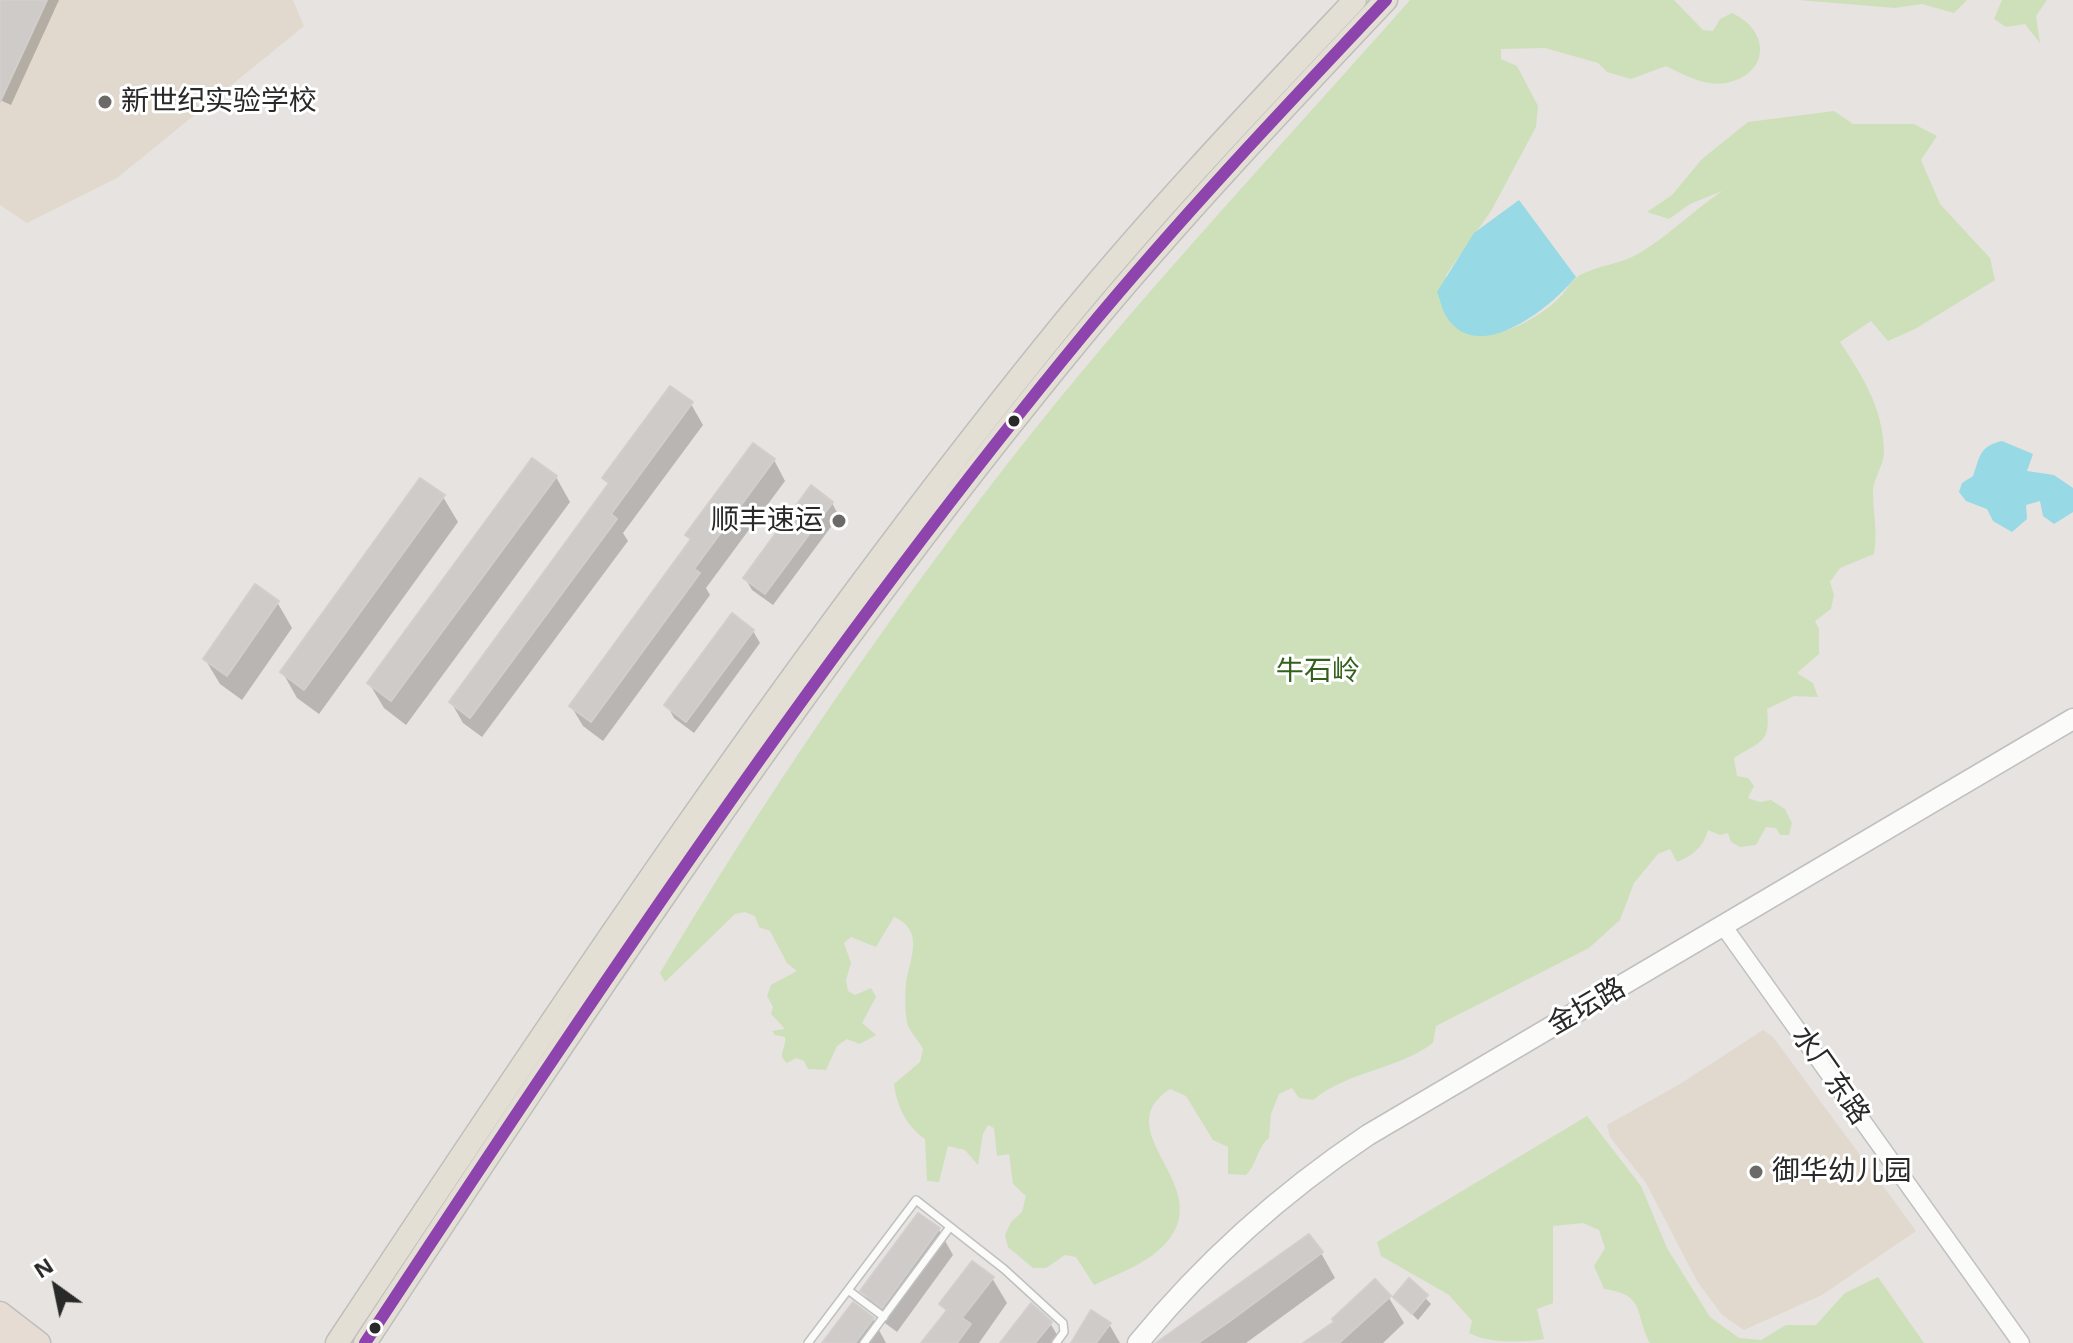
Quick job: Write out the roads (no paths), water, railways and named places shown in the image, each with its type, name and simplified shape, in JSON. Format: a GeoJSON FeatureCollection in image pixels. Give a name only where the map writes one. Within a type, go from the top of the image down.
{"type":"FeatureCollection","features":[{"type":"Feature","properties":{"kind":"highway"},"geometry":{"type":"LineString","coordinates":[[0,1313],[39,1343]]}},
{"type":"Feature","properties":{"kind":"highway"},"geometry":{"type":"LineString","coordinates":[[0,1336],[10,1343]]}},
{"type":"Feature","properties":{"kind":"main road"},"geometry":{"type":"LineString","coordinates":[[337,1343],[650,878],[836,617],[940,479],[1067,319],[1186,179],[1355,0]]}},
{"type":"Feature","properties":{"kind":"main road"},"geometry":{"type":"LineString","coordinates":[[365,1343],[684,869],[966,482],[1083,335],[1203,195],[1386,0]]}},
{"type":"Feature","properties":{"kind":"main road","name":"金坛路"},"geometry":{"type":"LineString","coordinates":[[1138,1343],[1229,1243],[1333,1159],[2073,719]]}},
{"type":"Feature","properties":{"kind":"street","name":"水厂东路"},"geometry":{"type":"LineString","coordinates":[[1724,927],[2021,1343]]}},
{"type":"Feature","properties":{"kind":"lane"},"geometry":{"type":"LineString","coordinates":[[808,1343],[916,1200],[1004,1269],[1063,1323],[1064,1332],[1056,1343]]}},
{"type":"Feature","properties":{"kind":"lane"},"geometry":{"type":"LineString","coordinates":[[864,1343],[950,1227]]}},
{"type":"Feature","properties":{"kind":"lane"},"geometry":{"type":"LineString","coordinates":[[848,1290],[884,1317]]}},
{"type":"Feature","properties":{"kind":"water"},"geometry":{"type":"Polygon","coordinates":[[[1519,200],[1576,277],[1550,303],[1514,327],[1495,334],[1476,336],[1460,330],[1446,316],[1437,292],[1474,233],[1519,200]]]}},
{"type":"Feature","properties":{"kind":"water"},"geometry":{"type":"Polygon","coordinates":[[[2002,441],[2033,454],[2027,471],[2054,475],[2073,488],[2073,512],[2054,524],[2043,516],[2040,501],[2026,505],[2027,519],[2012,532],[1993,521],[1987,509],[1966,501],[1959,492],[1962,483],[1973,476],[1985,449],[2002,441]]]}},
{"type":"Feature","properties":{"kind":"place","name":"新世纪实验学校"},"geometry":{"type":"Point","coordinates":[105,102]}},
{"type":"Feature","properties":{"kind":"place","name":"顺丰速运"},"geometry":{"type":"Point","coordinates":[839,521]}},
{"type":"Feature","properties":{"kind":"place","name":"御华幼儿园"},"geometry":{"type":"Point","coordinates":[1756,1172]}},
{"type":"Feature","properties":{"kind":"park label","name":"牛石岭"},"geometry":{"type":"Point","coordinates":[1318,672]}}]}
